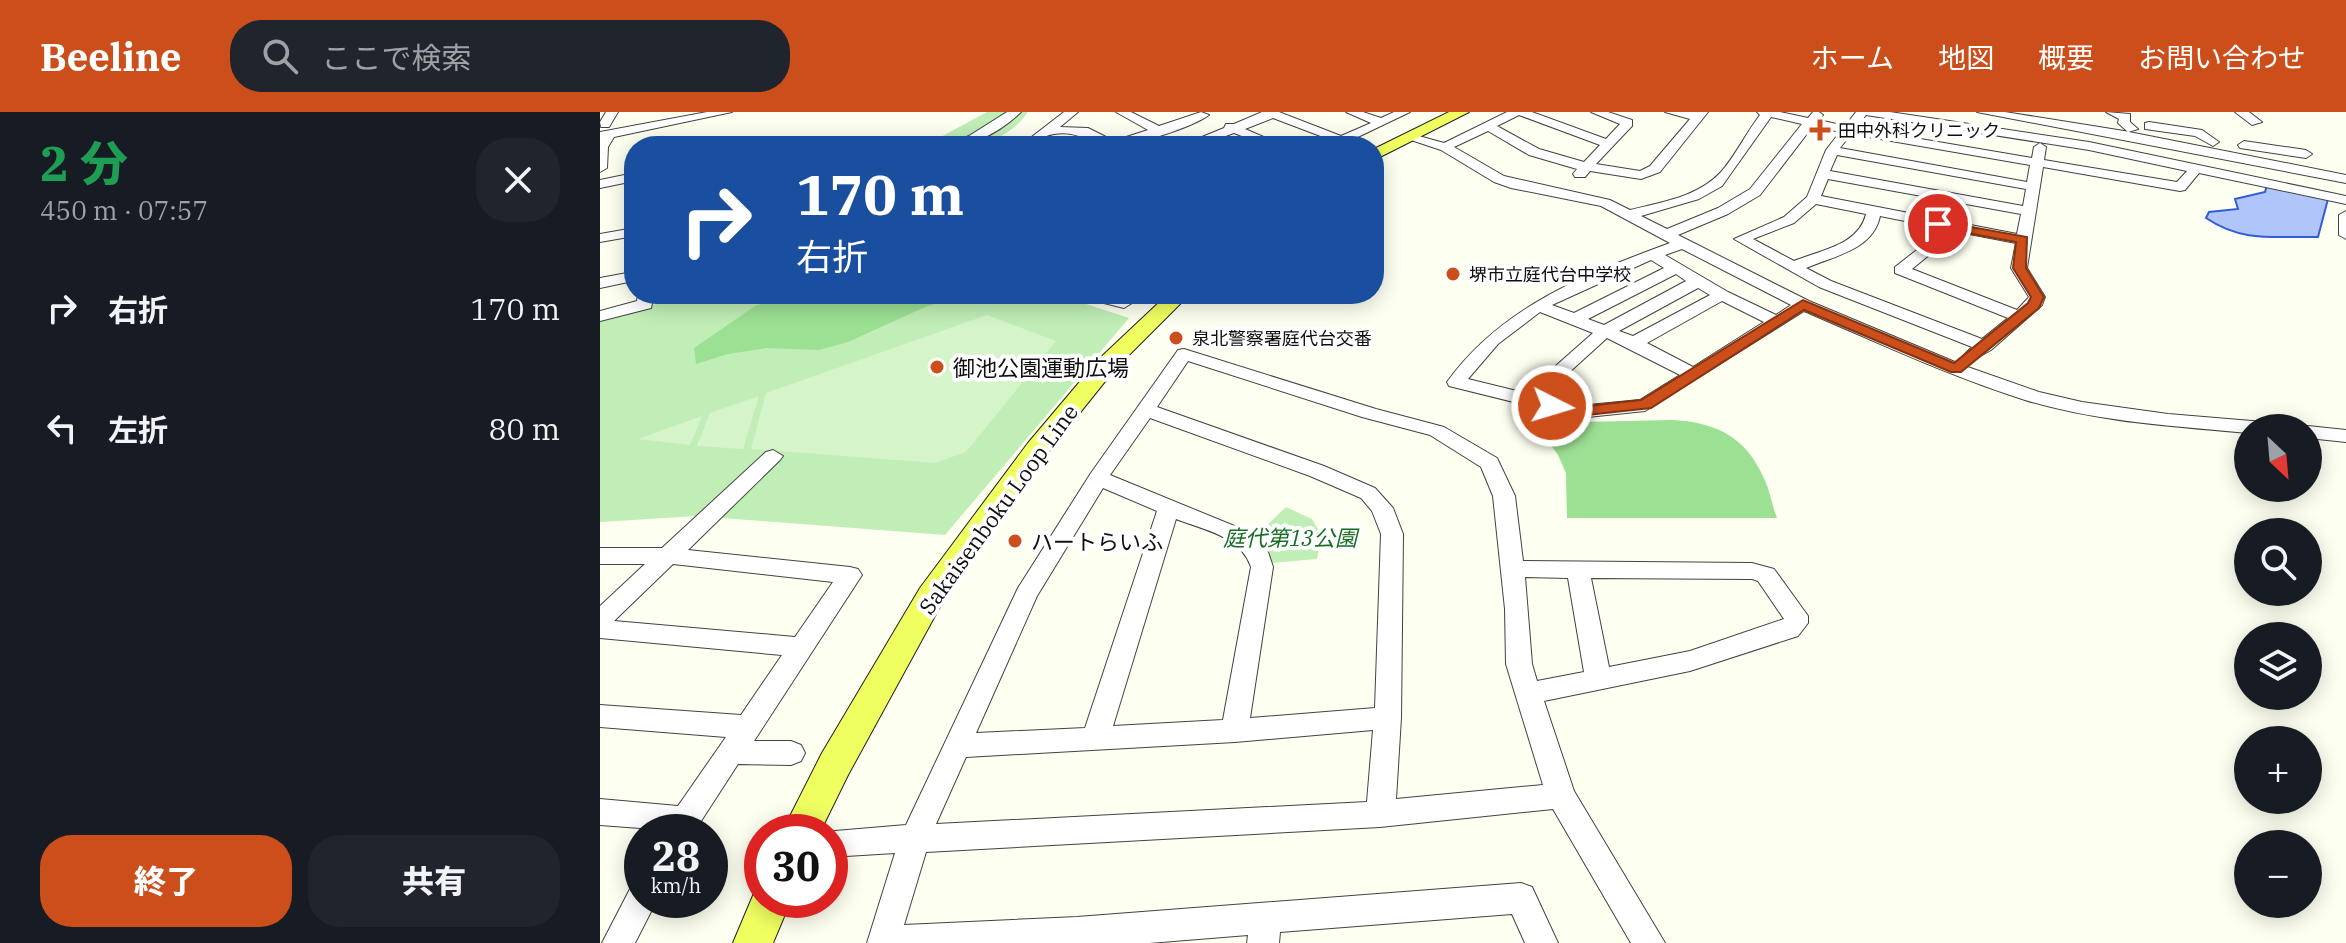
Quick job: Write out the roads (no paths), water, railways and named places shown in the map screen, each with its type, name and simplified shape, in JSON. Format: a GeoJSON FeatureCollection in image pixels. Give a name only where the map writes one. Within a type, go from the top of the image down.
{"type":"FeatureCollection","features":[{"type":"Feature","properties":{"kind":"main road"},"geometry":{"type":"LineString","coordinates":[[1384,150],[1461,112]]}},
{"type":"Feature","properties":{"kind":"main road","name":"Sakaisenboku Loop Line"},"geometry":{"type":"LineString","coordinates":[[810,814],[835,764],[931,596],[1037,449],[1107,364],[1170,304]]}},
{"type":"Feature","properties":{"kind":"main road"},"geometry":{"type":"LineString","coordinates":[[753,943],[763,918]]}},
{"type":"Feature","properties":{"kind":"street"},"geometry":{"type":"LineString","coordinates":[[600,166],[603,136],[612,112]]}},
{"type":"Feature","properties":{"kind":"street"},"geometry":{"type":"LineString","coordinates":[[603,136],[659,132],[726,112]]}},
{"type":"Feature","properties":{"kind":"street"},"geometry":{"type":"LineString","coordinates":[[978,136],[1015,112]]}},
{"type":"Feature","properties":{"kind":"street"},"geometry":{"type":"LineString","coordinates":[[1041,136],[1072,112],[1081,112]]}},
{"type":"Feature","properties":{"kind":"street"},"geometry":{"type":"LineString","coordinates":[[1122,112],[1158,130]]}},
{"type":"Feature","properties":{"kind":"street"},"geometry":{"type":"LineString","coordinates":[[1352,112],[1381,122]]}},
{"type":"Feature","properties":{"kind":"street"},"geometry":{"type":"LineString","coordinates":[[1350,136],[1404,112]]}},
{"type":"Feature","properties":{"kind":"street"},"geometry":{"type":"LineString","coordinates":[[1445,147],[1519,112],[1609,144]]}},
{"type":"Feature","properties":{"kind":"street"},"geometry":{"type":"LineString","coordinates":[[1562,194],[1628,123],[1597,112]]}},
{"type":"Feature","properties":{"kind":"street"},"geometry":{"type":"LineString","coordinates":[[1671,112],[1700,114]]}},
{"type":"Feature","properties":{"kind":"street"},"geometry":{"type":"LineString","coordinates":[[1629,215],[1713,187],[1725,176],[1766,112],[1814,117],[1848,130],[2180,187],[2197,167]]}},
{"type":"Feature","properties":{"kind":"street"},"geometry":{"type":"LineString","coordinates":[[1985,346],[1825,284],[1741,239],[1789,220],[1813,199],[1832,150],[1865,112],[2197,167],[2346,200]]}},
{"type":"Feature","properties":{"kind":"street"},"geometry":{"type":"LineString","coordinates":[[1951,112],[2126,134],[2346,182]]}},
{"type":"Feature","properties":{"kind":"street"},"geometry":{"type":"LineString","coordinates":[[1983,112],[2217,148],[2306,154]]}},
{"type":"Feature","properties":{"kind":"street"},"geometry":{"type":"LineString","coordinates":[[2112,112],[2126,117],[2126,134]]}},
{"type":"Feature","properties":{"kind":"street"},"geometry":{"type":"LineString","coordinates":[[2126,134],[2148,126],[2171,112]]}},
{"type":"Feature","properties":{"kind":"street"},"geometry":{"type":"LineString","coordinates":[[2241,112],[2256,122]]}},
{"type":"Feature","properties":{"kind":"street"},"geometry":{"type":"LineString","coordinates":[[603,136],[671,113]]}},
{"type":"Feature","properties":{"kind":"street"},"geometry":{"type":"LineString","coordinates":[[659,132],[671,113]]}},
{"type":"Feature","properties":{"kind":"street"},"geometry":{"type":"LineString","coordinates":[[1215,136],[1271,113],[1320,136]]}},
{"type":"Feature","properties":{"kind":"street"},"geometry":{"type":"LineString","coordinates":[[1141,136],[1200,114],[1250,136]]}},
{"type":"Feature","properties":{"kind":"street"},"geometry":{"type":"LineString","coordinates":[[1488,126],[1534,152],[1587,167],[1628,174],[1650,173],[1700,114]]}},
{"type":"Feature","properties":{"kind":"street"},"geometry":{"type":"LineString","coordinates":[[2084,114],[2110,119],[2126,134]]}},
{"type":"Feature","properties":{"kind":"street"},"geometry":{"type":"LineString","coordinates":[[1666,235],[1726,210],[1754,194],[1770,178],[1814,117]]}},
{"type":"Feature","properties":{"kind":"street"},"geometry":{"type":"LineString","coordinates":[[2148,126],[2198,133],[2217,148],[2346,182]]}},
{"type":"Feature","properties":{"kind":"street"},"geometry":{"type":"LineString","coordinates":[[1050,130],[1084,131],[1093,136]]}},
{"type":"Feature","properties":{"kind":"street"},"geometry":{"type":"LineString","coordinates":[[1408,137],[1445,147],[1499,179],[1605,203],[1803,305],[1956,369],[2033,396],[2082,408],[2234,426]]}},
{"type":"Feature","properties":{"kind":"street"},"geometry":{"type":"LineString","coordinates":[[1956,369],[2034,305],[2037,297],[2019,268],[2041,140]]}},
{"type":"Feature","properties":{"kind":"street"},"geometry":{"type":"LineString","coordinates":[[1832,150],[2035,187]]}},
{"type":"Feature","properties":{"kind":"street"},"geometry":{"type":"LineString","coordinates":[[1823,174],[2028,211]]}},
{"type":"Feature","properties":{"kind":"street"},"geometry":{"type":"LineString","coordinates":[[600,184],[624,179]]}},
{"type":"Feature","properties":{"kind":"street"},"geometry":{"type":"LineString","coordinates":[[1813,199],[2023,240]]}},
{"type":"Feature","properties":{"kind":"street"},"geometry":{"type":"LineString","coordinates":[[1794,267],[1860,240],[1870,230],[1874,211]]}},
{"type":"Feature","properties":{"kind":"street"},"geometry":{"type":"LineString","coordinates":[[2346,215],[2346,235]]}},
{"type":"Feature","properties":{"kind":"street"},"geometry":{"type":"LineString","coordinates":[[1938,224],[1929,248],[1901,270],[2020,317]]}},
{"type":"Feature","properties":{"kind":"street"},"geometry":{"type":"LineString","coordinates":[[600,238],[624,234]]}},
{"type":"Feature","properties":{"kind":"street"},"geometry":{"type":"LineString","coordinates":[[1683,243],[1595,276],[1540,306],[1491,341],[1456,382],[1578,412],[1645,405],[1803,305]]}},
{"type":"Feature","properties":{"kind":"street"},"geometry":{"type":"LineString","coordinates":[[1652,254],[1722,295],[1778,322]]}},
{"type":"Feature","properties":{"kind":"street"},"geometry":{"type":"LineString","coordinates":[[1574,320],[1677,268]]}},
{"type":"Feature","properties":{"kind":"street"},"geometry":{"type":"LineString","coordinates":[[600,283],[624,279]]}},
{"type":"Feature","properties":{"kind":"street"},"geometry":{"type":"LineString","coordinates":[[1527,401],[1604,332],[1700,280]]}},
{"type":"Feature","properties":{"kind":"street"},"geometry":{"type":"LineString","coordinates":[[1634,343],[1722,295]]}},
{"type":"Feature","properties":{"kind":"street"},"geometry":{"type":"LineString","coordinates":[[600,316],[645,304]]}},
{"type":"Feature","properties":{"kind":"street"},"geometry":{"type":"LineString","coordinates":[[1540,306],[1634,343],[1693,374]]}},
{"type":"Feature","properties":{"kind":"street"},"geometry":{"type":"LineString","coordinates":[[1542,943],[1521,898],[1264,932],[883,942],[915,838],[1026,594],[1098,478],[1184,354],[1369,413],[1437,431],[1490,463],[1504,496],[1519,664],[1561,796],[1649,943]]}},
{"type":"Feature","properties":{"kind":"street"},"geometry":{"type":"LineString","coordinates":[[1146,410],[1317,471],[1368,493],[1382,508],[1392,534],[1388,718],[1380,814]]}},
{"type":"Feature","properties":{"kind":"street"},"geometry":{"type":"LineString","coordinates":[[2322,435],[2342,440]]}},
{"type":"Feature","properties":{"kind":"street"},"geometry":{"type":"LineString","coordinates":[[600,620],[773,456]]}},
{"type":"Feature","properties":{"kind":"street"},"geometry":{"type":"LineString","coordinates":[[1098,478],[1246,539],[1257,552],[1262,567],[1235,731]]}},
{"type":"Feature","properties":{"kind":"street"},"geometry":{"type":"LineString","coordinates":[[1095,739],[1169,507]]}},
{"type":"Feature","properties":{"kind":"street"},"geometry":{"type":"LineString","coordinates":[[600,556],[669,556],[850,575],[689,814]]}},
{"type":"Feature","properties":{"kind":"street"},"geometry":{"type":"LineString","coordinates":[[1512,569],[1752,571],[1766,575],[1796,616],[1796,623],[1789,629],[1690,661],[1529,693]]}},
{"type":"Feature","properties":{"kind":"street"},"geometry":{"type":"LineString","coordinates":[[1578,570],[1598,679]]}},
{"type":"Feature","properties":{"kind":"street"},"geometry":{"type":"LineString","coordinates":[[600,629],[799,647]]}},
{"type":"Feature","properties":{"kind":"street"},"geometry":{"type":"LineString","coordinates":[[600,716],[747,727]]}},
{"type":"Feature","properties":{"kind":"street"},"geometry":{"type":"LineString","coordinates":[[955,746],[1235,731],[1388,718]]}},
{"type":"Feature","properties":{"kind":"street"},"geometry":{"type":"LineString","coordinates":[[730,752],[791,753]]}},
{"type":"Feature","properties":{"kind":"street"},"geometry":{"type":"LineString","coordinates":[[848,842],[1380,814],[1561,796]]}},
{"type":"Feature","properties":{"kind":"street"},"geometry":{"type":"LineString","coordinates":[[600,812],[624,816]]}},
{"type":"Feature","properties":{"kind":"street"},"geometry":{"type":"LineString","coordinates":[[612,940],[628,918]]}},
{"type":"Feature","properties":{"kind":"water"},"geometry":{"type":"Polygon","coordinates":[[[2267,185],[2328,199],[2318,237],[2246,235],[2206,218],[2209,212],[2238,209],[2235,199],[2265,192],[2267,185]]]}},
{"type":"Feature","properties":{"kind":"place","name":"田中外科クリニック"},"geometry":{"type":"Point","coordinates":[1820,130]}},
{"type":"Feature","properties":{"kind":"place","name":"堺市立庭代台中学校"},"geometry":{"type":"Point","coordinates":[1453,274]}},
{"type":"Feature","properties":{"kind":"place","name":"泉北警察署庭代台交番"},"geometry":{"type":"Point","coordinates":[1176,338]}},
{"type":"Feature","properties":{"kind":"place","name":"御池公園運動広場"},"geometry":{"type":"Point","coordinates":[937,367]}},
{"type":"Feature","properties":{"kind":"place","name":"ハートらいふ"},"geometry":{"type":"Point","coordinates":[1015,541]}},
{"type":"Feature","properties":{"kind":"park label","name":"庭代第13公園"},"geometry":{"type":"Point","coordinates":[1290,537]}}]}
